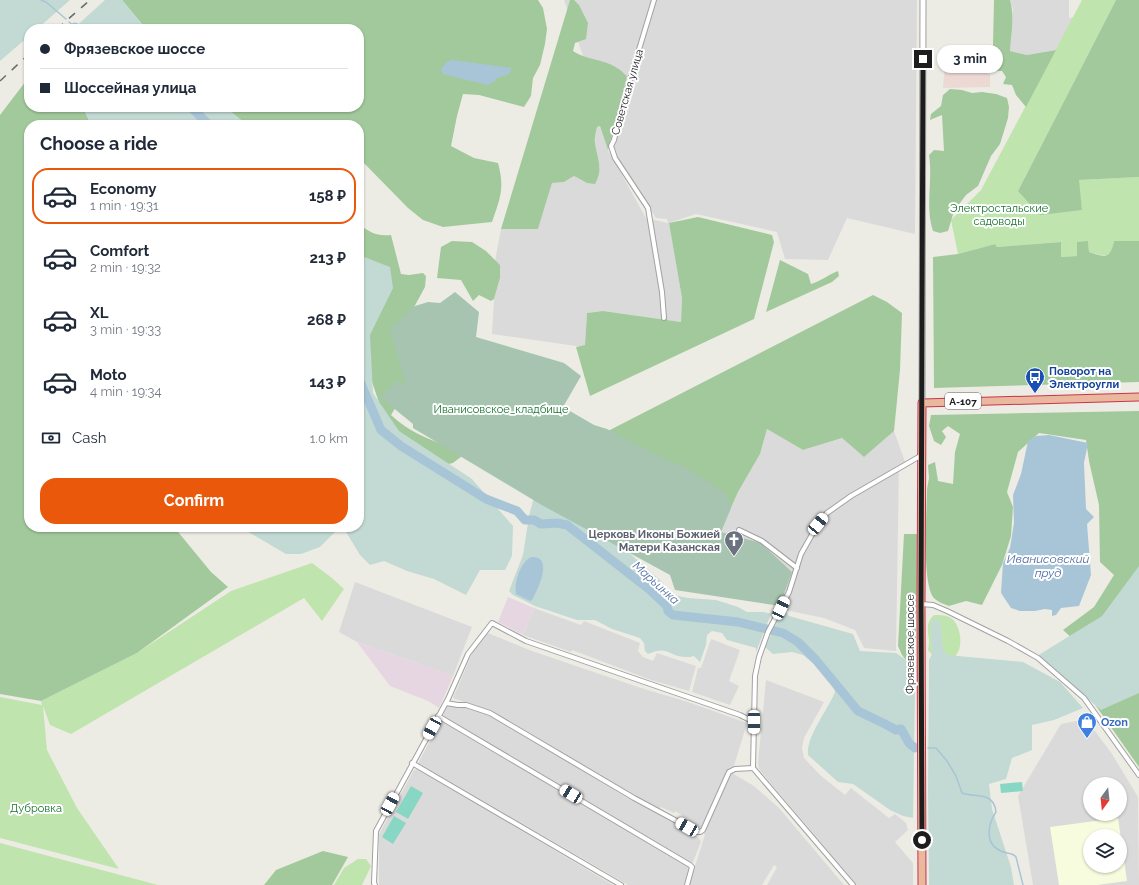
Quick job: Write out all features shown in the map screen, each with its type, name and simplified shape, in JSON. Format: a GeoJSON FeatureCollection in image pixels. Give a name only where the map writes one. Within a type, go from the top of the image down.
{"type":"FeatureCollection","features":[{"type":"Feature","properties":{"kind":"highway","name":"А-107"},"geometry":{"type":"LineString","coordinates":[[922,402],[1139,397]]}},
{"type":"Feature","properties":{"kind":"highway","name":"Фрязевское шоссе"},"geometry":{"type":"LineString","coordinates":[[922,402],[922,885]]}},
{"type":"Feature","properties":{"kind":"street","name":"Советская улица"},"geometry":{"type":"LineString","coordinates":[[654,0],[611,146],[615,158],[648,208],[662,292],[664,318]]}},
{"type":"Feature","properties":{"kind":"street"},"geometry":{"type":"LineString","coordinates":[[922,402],[923,0]]}},
{"type":"Feature","properties":{"kind":"street"},"geometry":{"type":"LineString","coordinates":[[853,885],[753,768],[755,676],[759,657],[768,632],[789,592],[801,554],[809,538],[827,513],[850,496],[922,455]]}},
{"type":"Feature","properties":{"kind":"street"},"geometry":{"type":"LineString","coordinates":[[739,530],[762,541],[797,568]]}},
{"type":"Feature","properties":{"kind":"street"},"geometry":{"type":"LineString","coordinates":[[921,604],[933,605],[947,611],[1008,641],[1038,658],[1084,698],[1139,775]]}},
{"type":"Feature","properties":{"kind":"street"},"geometry":{"type":"LineString","coordinates":[[375,885],[374,865],[376,831],[446,703],[468,654],[492,623],[526,641],[740,715],[754,722]]}},
{"type":"Feature","properties":{"kind":"street"},"geometry":{"type":"LineString","coordinates":[[446,703],[466,705],[490,713],[583,768],[697,832],[703,830],[730,772],[735,769],[753,768]]}},
{"type":"Feature","properties":{"kind":"street"},"geometry":{"type":"LineString","coordinates":[[438,716],[690,865],[692,870],[687,885]]}},
{"type":"Feature","properties":{"kind":"street"},"geometry":{"type":"LineString","coordinates":[[412,763],[621,885]]}},
{"type":"Feature","properties":{"kind":"shaded area"},"geometry":{"type":"Polygon","coordinates":[[[0,0],[70,0],[43,24],[24,24],[24,40],[0,61],[0,0]]]}},
{"type":"Feature","properties":{"kind":"shaded area"},"geometry":{"type":"Polygon","coordinates":[[[105,0],[122,0],[142,24],[79,24],[105,0]]]}},
{"type":"Feature","properties":{"kind":"shaded area"},"geometry":{"type":"Polygon","coordinates":[[[564,0],[917,0],[915,234],[847,218],[828,260],[785,259],[777,232],[696,214],[669,223],[682,298],[681,322],[603,311],[587,313],[585,346],[492,334],[494,299],[500,278],[500,265],[495,261],[501,229],[538,229],[552,183],[564,182],[574,176],[587,183],[600,168],[594,141],[597,127],[600,126],[608,150],[646,218],[668,223],[667,219],[656,218],[618,159],[564,0]]]}},
{"type":"Feature","properties":{"kind":"shaded area"},"geometry":{"type":"Polygon","coordinates":[[[1010,0],[1069,0],[1069,18],[1074,17],[1056,50],[1027,55],[1010,51],[1013,9],[1010,0]]]}},
{"type":"Feature","properties":{"kind":"shaded area"},"geometry":{"type":"Polygon","coordinates":[[[946,47],[983,48],[986,67],[990,70],[990,87],[943,88],[946,47]]]}},
{"type":"Feature","properties":{"kind":"shaded area"},"geometry":{"type":"Polygon","coordinates":[[[85,112],[231,112],[241,120],[89,120],[85,112]]]}},
{"type":"Feature","properties":{"kind":"shaded area"},"geometry":{"type":"Polygon","coordinates":[[[364,257],[390,267],[393,288],[370,335],[373,393],[399,431],[472,479],[513,526],[512,556],[505,570],[480,570],[466,595],[434,579],[407,571],[384,561],[370,565],[360,555],[346,532],[364,532],[364,257]]]}},
{"type":"Feature","properties":{"kind":"shaded area"},"geometry":{"type":"Polygon","coordinates":[[[767,429],[803,450],[842,438],[864,457],[894,431],[905,462],[899,465],[896,651],[864,648],[855,630],[824,618],[785,610],[786,589],[792,572],[761,543],[720,532],[738,492],[760,454],[767,429]]]}},
{"type":"Feature","properties":{"kind":"shaded area"},"geometry":{"type":"Polygon","coordinates":[[[534,497],[619,544],[661,581],[673,595],[688,598],[716,600],[738,607],[747,612],[764,612],[771,614],[756,652],[756,648],[727,640],[722,633],[712,631],[707,635],[706,645],[700,662],[694,656],[679,656],[664,651],[648,654],[645,651],[644,643],[640,638],[612,629],[595,620],[577,620],[535,606],[513,595],[509,591],[523,555],[529,516],[534,497]]]}},
{"type":"Feature","properties":{"kind":"shaded area"},"geometry":{"type":"Polygon","coordinates":[[[249,532],[335,532],[320,547],[301,554],[286,554],[249,532]]]}},
{"type":"Feature","properties":{"kind":"shaded area"},"geometry":{"type":"Polygon","coordinates":[[[1139,566],[1139,693],[1101,710],[1037,656],[1102,616],[1139,566]]]}},
{"type":"Feature","properties":{"kind":"shaded area"},"geometry":{"type":"Polygon","coordinates":[[[355,582],[472,627],[453,676],[357,642],[339,632],[355,582]]]}},
{"type":"Feature","properties":{"kind":"shaded area"},"geometry":{"type":"Polygon","coordinates":[[[508,597],[534,608],[523,635],[498,622],[508,597]]]}},
{"type":"Feature","properties":{"kind":"shaded area"},"geometry":{"type":"Polygon","coordinates":[[[534,608],[581,625],[584,621],[640,643],[638,651],[643,657],[653,661],[657,653],[696,666],[689,691],[651,680],[572,650],[571,652],[523,635],[534,608]]]}},
{"type":"Feature","properties":{"kind":"shaded area"},"geometry":{"type":"Polygon","coordinates":[[[783,609],[789,616],[853,634],[860,651],[896,653],[906,660],[915,687],[913,818],[903,816],[890,810],[853,784],[838,782],[808,755],[810,740],[835,692],[829,676],[803,655],[792,652],[773,654],[765,647],[783,609]]]}},
{"type":"Feature","properties":{"kind":"shaded area"},"geometry":{"type":"Polygon","coordinates":[[[934,619],[940,620],[943,649],[947,655],[1023,662],[1060,682],[1083,708],[1054,720],[1032,725],[1032,750],[1012,758],[1006,779],[989,784],[992,809],[1011,867],[1014,885],[929,885],[929,660],[932,654],[931,624],[934,619]]]}},
{"type":"Feature","properties":{"kind":"shaded area"},"geometry":{"type":"Polygon","coordinates":[[[488,633],[532,651],[747,723],[734,766],[729,769],[702,828],[700,827],[697,830],[687,825],[689,819],[675,811],[674,813],[661,807],[660,809],[617,786],[490,711],[453,698],[474,649],[488,633]]]}},
{"type":"Feature","properties":{"kind":"shaded area"},"geometry":{"type":"Polygon","coordinates":[[[711,639],[740,650],[729,681],[739,686],[730,705],[692,692],[698,668],[701,668],[711,639]]]}},
{"type":"Feature","properties":{"kind":"shaded area"},"geometry":{"type":"Polygon","coordinates":[[[357,642],[453,676],[439,708],[428,701],[390,686],[357,642]]]}},
{"type":"Feature","properties":{"kind":"shaded area"},"geometry":{"type":"Polygon","coordinates":[[[766,680],[824,702],[804,738],[802,748],[804,758],[820,775],[845,795],[851,788],[889,818],[895,814],[906,823],[908,830],[895,842],[913,863],[913,885],[857,885],[759,769],[758,763],[766,680]]]}},
{"type":"Feature","properties":{"kind":"shaded area"},"geometry":{"type":"Polygon","coordinates":[[[447,706],[467,707],[487,713],[624,796],[694,834],[701,842],[693,862],[691,863],[443,716],[447,706]]]}},
{"type":"Feature","properties":{"kind":"shaded area"},"geometry":{"type":"Polygon","coordinates":[[[1086,719],[1112,754],[1126,777],[1083,777],[1083,821],[1127,821],[1127,779],[1138,797],[1139,885],[1033,885],[1018,796],[1061,724],[1086,719]]]}},
{"type":"Feature","properties":{"kind":"shaded area"},"geometry":{"type":"Polygon","coordinates":[[[441,721],[690,868],[684,885],[628,885],[418,763],[441,721]]]}},
{"type":"Feature","properties":{"kind":"shaded area"},"geometry":{"type":"Polygon","coordinates":[[[418,769],[613,885],[379,885],[379,834],[414,770],[418,769]]]}},
{"type":"Feature","properties":{"kind":"shaded area"},"geometry":{"type":"Polygon","coordinates":[[[732,773],[754,786],[779,808],[844,885],[767,885],[777,867],[774,865],[762,885],[689,885],[705,835],[704,834],[728,778],[732,773]]]}},
{"type":"Feature","properties":{"kind":"shaded area"},"geometry":{"type":"Polygon","coordinates":[[[1022,782],[1023,791],[1001,793],[1000,784],[1022,782]]]}},
{"type":"Feature","properties":{"kind":"shaded area"},"geometry":{"type":"Polygon","coordinates":[[[411,786],[423,793],[408,819],[396,812],[411,786]]]}},
{"type":"Feature","properties":{"kind":"shaded area"},"geometry":{"type":"Polygon","coordinates":[[[394,816],[406,823],[393,844],[382,837],[394,816]]]}},
{"type":"Feature","properties":{"kind":"shaded area"},"geometry":{"type":"Polygon","coordinates":[[[1095,821],[1118,821],[1120,829],[1083,829],[1083,873],[1126,873],[1127,881],[1097,885],[1059,885],[1050,827],[1095,821]]]}},
{"type":"Feature","properties":{"kind":"green space"},"geometry":{"type":"Polygon","coordinates":[[[122,0],[538,0],[543,8],[547,29],[540,65],[533,78],[531,96],[524,107],[479,95],[463,94],[451,146],[474,158],[498,163],[501,180],[501,193],[492,222],[443,227],[423,220],[408,208],[364,163],[364,120],[241,120],[231,112],[364,112],[364,24],[142,24],[122,0]]]}},
{"type":"Feature","properties":{"kind":"green space"},"geometry":{"type":"Polygon","coordinates":[[[570,0],[574,0],[579,5],[588,23],[586,39],[575,43],[573,51],[612,65],[627,76],[608,150],[600,126],[597,127],[595,141],[599,173],[595,184],[587,183],[574,176],[564,182],[552,183],[538,229],[501,229],[570,0]]]}},
{"type":"Feature","properties":{"kind":"green space"},"geometry":{"type":"Polygon","coordinates":[[[994,0],[1010,0],[1012,19],[1010,51],[1027,55],[1056,50],[1026,107],[1016,95],[1012,85],[1003,84],[1006,77],[1002,71],[995,71],[993,44],[994,0]]]}},
{"type":"Feature","properties":{"kind":"green space","name":"Электростальские садоводы"},"geometry":{"type":"Polygon","coordinates":[[[1082,0],[1116,0],[1018,191],[1082,210],[1078,180],[1139,177],[1139,241],[1114,241],[1111,251],[1106,255],[1099,255],[1089,252],[1088,241],[1078,256],[1061,257],[1060,242],[997,247],[995,244],[958,254],[951,220],[981,190],[1082,0]]]}},
{"type":"Feature","properties":{"kind":"green space"},"geometry":{"type":"Polygon","coordinates":[[[1116,0],[1139,0],[1139,177],[1079,180],[1082,210],[1040,215],[1018,191],[1116,0]]]}},
{"type":"Feature","properties":{"kind":"green space"},"geometry":{"type":"Polygon","coordinates":[[[24,84],[24,112],[85,112],[89,120],[24,120],[24,532],[178,532],[211,572],[228,587],[137,653],[41,701],[0,694],[0,115],[24,84]]]}},
{"type":"Feature","properties":{"kind":"green space"},"geometry":{"type":"Polygon","coordinates":[[[950,89],[972,93],[982,92],[996,94],[1007,98],[1009,107],[1008,118],[1000,144],[991,156],[978,186],[966,195],[954,211],[948,231],[940,233],[933,231],[931,222],[929,203],[929,155],[934,150],[944,151],[942,115],[930,120],[931,114],[941,106],[943,95],[950,89]]]}},
{"type":"Feature","properties":{"kind":"green space"},"geometry":{"type":"Polygon","coordinates":[[[698,217],[772,235],[774,242],[754,319],[590,396],[576,347],[585,345],[587,313],[603,311],[681,322],[682,298],[669,223],[698,217]]]}},
{"type":"Feature","properties":{"kind":"green space"},"geometry":{"type":"Polygon","coordinates":[[[364,228],[377,234],[391,235],[401,274],[409,275],[423,273],[426,276],[425,287],[407,320],[437,339],[391,415],[399,422],[417,433],[466,453],[453,463],[444,465],[413,446],[385,420],[364,356],[364,228]]]}},
{"type":"Feature","properties":{"kind":"green space"},"geometry":{"type":"Polygon","coordinates":[[[452,241],[472,242],[486,251],[500,265],[500,278],[494,299],[491,301],[479,295],[473,301],[461,280],[437,278],[441,247],[452,241]]]}},
{"type":"Feature","properties":{"kind":"green space"},"geometry":{"type":"Polygon","coordinates":[[[1088,241],[1089,252],[1106,256],[1111,251],[1114,241],[1139,241],[1139,382],[934,388],[933,257],[958,254],[995,244],[997,247],[1061,242],[1061,257],[1077,256],[1077,242],[1088,241]]]}},
{"type":"Feature","properties":{"kind":"green space"},"geometry":{"type":"Polygon","coordinates":[[[780,260],[808,274],[811,284],[838,271],[839,276],[832,282],[766,312],[780,260]]]}},
{"type":"Feature","properties":{"kind":"green space","name":"Иванисовское_кладбище"},"geometry":{"type":"Polygon","coordinates":[[[455,292],[479,312],[476,337],[564,363],[581,376],[563,407],[594,425],[607,429],[673,463],[678,463],[726,493],[731,508],[721,532],[761,543],[792,572],[780,606],[675,590],[670,575],[540,504],[413,428],[413,424],[380,397],[398,380],[406,385],[390,329],[415,306],[428,302],[440,303],[455,292]]]}},
{"type":"Feature","properties":{"kind":"green space"},"geometry":{"type":"Polygon","coordinates":[[[873,295],[887,302],[902,313],[900,370],[894,431],[864,457],[842,438],[803,450],[767,429],[760,454],[738,492],[720,532],[606,432],[873,295]]]}},
{"type":"Feature","properties":{"kind":"green space"},"geometry":{"type":"Polygon","coordinates":[[[1139,411],[1139,607],[1088,653],[1063,630],[1094,607],[1114,575],[1100,562],[1099,505],[1086,440],[1039,433],[1018,452],[1007,492],[1013,507],[1011,536],[1002,565],[982,605],[966,601],[949,606],[935,599],[931,592],[926,565],[927,489],[929,478],[928,465],[935,462],[938,481],[953,484],[955,452],[960,434],[948,426],[942,431],[946,437],[941,445],[934,441],[929,426],[931,415],[1139,411]]]}},
{"type":"Feature","properties":{"kind":"green space"},"geometry":{"type":"Polygon","coordinates":[[[904,534],[918,534],[915,684],[909,682],[906,660],[898,646],[904,534]]]}},
{"type":"Feature","properties":{"kind":"green space","name":"Дубровка"},"geometry":{"type":"Polygon","coordinates":[[[312,563],[344,589],[322,621],[304,598],[71,734],[50,725],[43,706],[47,750],[77,808],[119,869],[0,838],[0,697],[42,705],[41,701],[137,653],[231,591],[312,563]]]}},
{"type":"Feature","properties":{"kind":"green space"},"geometry":{"type":"Polygon","coordinates":[[[934,615],[949,617],[956,623],[960,633],[960,648],[950,663],[936,660],[928,650],[928,627],[930,619],[934,615]]]}},
{"type":"Feature","properties":{"kind":"green space"},"geometry":{"type":"Polygon","coordinates":[[[1139,662],[1139,767],[1082,686],[1139,662]]]}},
{"type":"Feature","properties":{"kind":"green space"},"geometry":{"type":"Polygon","coordinates":[[[0,843],[158,885],[0,885],[0,843]]]}},
{"type":"Feature","properties":{"kind":"green space"},"geometry":{"type":"Polygon","coordinates":[[[323,851],[348,857],[332,885],[264,885],[276,870],[323,851]]]}},
{"type":"Feature","properties":{"kind":"green space"},"geometry":{"type":"Polygon","coordinates":[[[358,859],[366,859],[371,866],[362,885],[334,885],[344,868],[358,859]]]}},
{"type":"Feature","properties":{"kind":"water"},"geometry":{"type":"Polygon","coordinates":[[[452,60],[512,68],[509,74],[497,78],[495,81],[487,85],[443,74],[441,70],[446,63],[452,60]]]}},
{"type":"Feature","properties":{"kind":"water","name":"Иванисовский пруд"},"geometry":{"type":"Polygon","coordinates":[[[1049,435],[1088,443],[1084,463],[1086,509],[1094,517],[1087,524],[1091,575],[1079,606],[1061,608],[1056,615],[1052,616],[1052,610],[1045,609],[1020,611],[1011,608],[1001,593],[1003,563],[1010,548],[1014,523],[1013,495],[1021,474],[1028,441],[1036,436],[1049,435]]]}},
{"type":"Feature","properties":{"kind":"water"},"geometry":{"type":"Polygon","coordinates":[[[531,557],[538,558],[542,562],[543,567],[540,582],[532,600],[530,601],[516,594],[516,584],[521,568],[531,557]]]}},
{"type":"Feature","properties":{"kind":"waterway","name":"Марьинка"},"geometry":{"type":"LineString","coordinates":[[41,0],[46,2],[66,19]]}},
{"type":"Feature","properties":{"kind":"waterway","name":"Марьинка"},"geometry":{"type":"LineString","coordinates":[[196,112],[204,120]]}},
{"type":"Feature","properties":{"kind":"waterway","name":"Марьинка"},"geometry":{"type":"LineString","coordinates":[[364,391],[381,430],[401,446],[486,499],[517,511],[525,520],[534,520],[541,524],[557,523],[567,525],[650,590],[667,606],[668,611],[673,615],[738,622],[783,633],[798,642],[816,660],[858,711],[896,730],[901,729],[909,743],[915,748]]}},
{"type":"Feature","properties":{"kind":"waterway","name":"Марьинка"},"geometry":{"type":"LineString","coordinates":[[928,748],[936,748],[947,761],[956,776],[962,793],[983,796],[992,801],[996,812],[991,822],[989,833],[990,839],[996,848],[1003,852],[1013,854],[1016,857],[1023,885]]}},
{"type":"Feature","properties":{"kind":"railway"},"geometry":{"type":"LineString","coordinates":[[63,24],[90,0]]}},
{"type":"Feature","properties":{"kind":"railway"},"geometry":{"type":"LineString","coordinates":[[0,81],[24,59]]}},
{"type":"Feature","properties":{"kind":"place","name":"Поворот на Электроугли"},"geometry":{"type":"Point","coordinates":[1035,394]}},
{"type":"Feature","properties":{"kind":"place","name":"Церковь Иконы Божией Матери Казанская"},"geometry":{"type":"Point","coordinates":[734,557]}},
{"type":"Feature","properties":{"kind":"place","name":"Ozon"},"geometry":{"type":"Point","coordinates":[1087,739]}},
{"type":"Feature","properties":{"kind":"route"},"geometry":{"type":"LineString","coordinates":[[922,840],[921,604],[923,59]]}}]}
